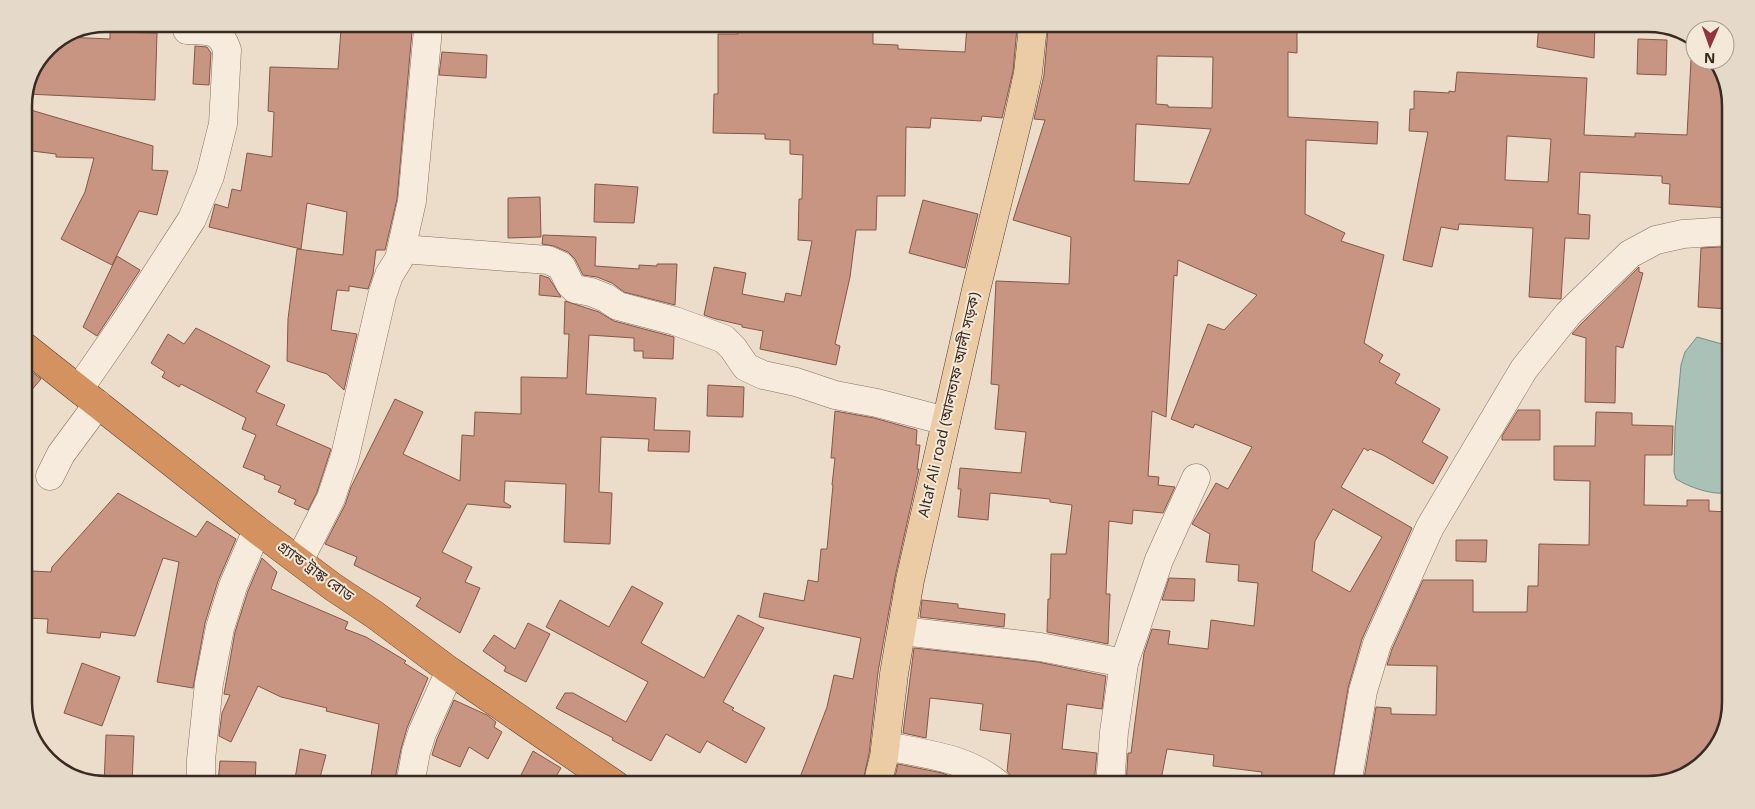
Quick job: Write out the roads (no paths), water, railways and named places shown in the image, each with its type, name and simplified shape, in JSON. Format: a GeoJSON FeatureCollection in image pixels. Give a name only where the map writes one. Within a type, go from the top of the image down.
{"type":"FeatureCollection","features":[{"type":"Feature","properties":{"kind":"highway","name":"গ্র্যান্ড ট্রাঙ্ক রোড"},"geometry":{"type":"LineString","coordinates":[[33,353],[257,530],[450,671],[603,776]]}},
{"type":"Feature","properties":{"kind":"main road","name":"Altaf Ali road (আলতাফ আলী সড়ক)"},"geometry":{"type":"LineString","coordinates":[[879,776],[886,746],[894,674],[910,580],[978,281],[1018,119],[1028,73],[1032,32]]}},
{"type":"Feature","properties":{"kind":"street"},"geometry":{"type":"LineString","coordinates":[[50,476],[124,324],[192,219],[210,176],[224,124],[227,50],[224,40],[214,32]]}},
{"type":"Feature","properties":{"kind":"street"},"geometry":{"type":"LineString","coordinates":[[299,561],[331,498],[345,456],[382,296],[402,249],[413,191],[428,32]]}},
{"type":"Feature","properties":{"kind":"street"},"geometry":{"type":"LineString","coordinates":[[1348,776],[1363,691],[1377,644],[1430,527],[1524,370],[1568,314],[1630,254],[1656,240],[1683,234],[1722,232]]}},
{"type":"Feature","properties":{"kind":"street"},"geometry":{"type":"LineString","coordinates":[[402,249],[548,260],[561,266],[570,284],[575,288],[591,292],[618,306],[674,321],[724,339],[733,348],[746,367],[763,375],[796,382],[835,395],[876,403],[946,421]]}},
{"type":"Feature","properties":{"kind":"street"},"geometry":{"type":"LineString","coordinates":[[1111,776],[1114,732],[1124,663],[1159,560],[1196,478]]}},
{"type":"Feature","properties":{"kind":"street"},"geometry":{"type":"LineString","coordinates":[[201,776],[209,682],[220,628],[233,586],[257,530]]}},
{"type":"Feature","properties":{"kind":"street"},"geometry":{"type":"LineString","coordinates":[[902,631],[1040,647],[1124,663]]}},
{"type":"Feature","properties":{"kind":"street"},"geometry":{"type":"LineString","coordinates":[[412,776],[416,752],[422,734],[450,671]]}},
{"type":"Feature","properties":{"kind":"street"},"geometry":{"type":"LineString","coordinates":[[886,746],[958,761],[989,776]]}}]}
